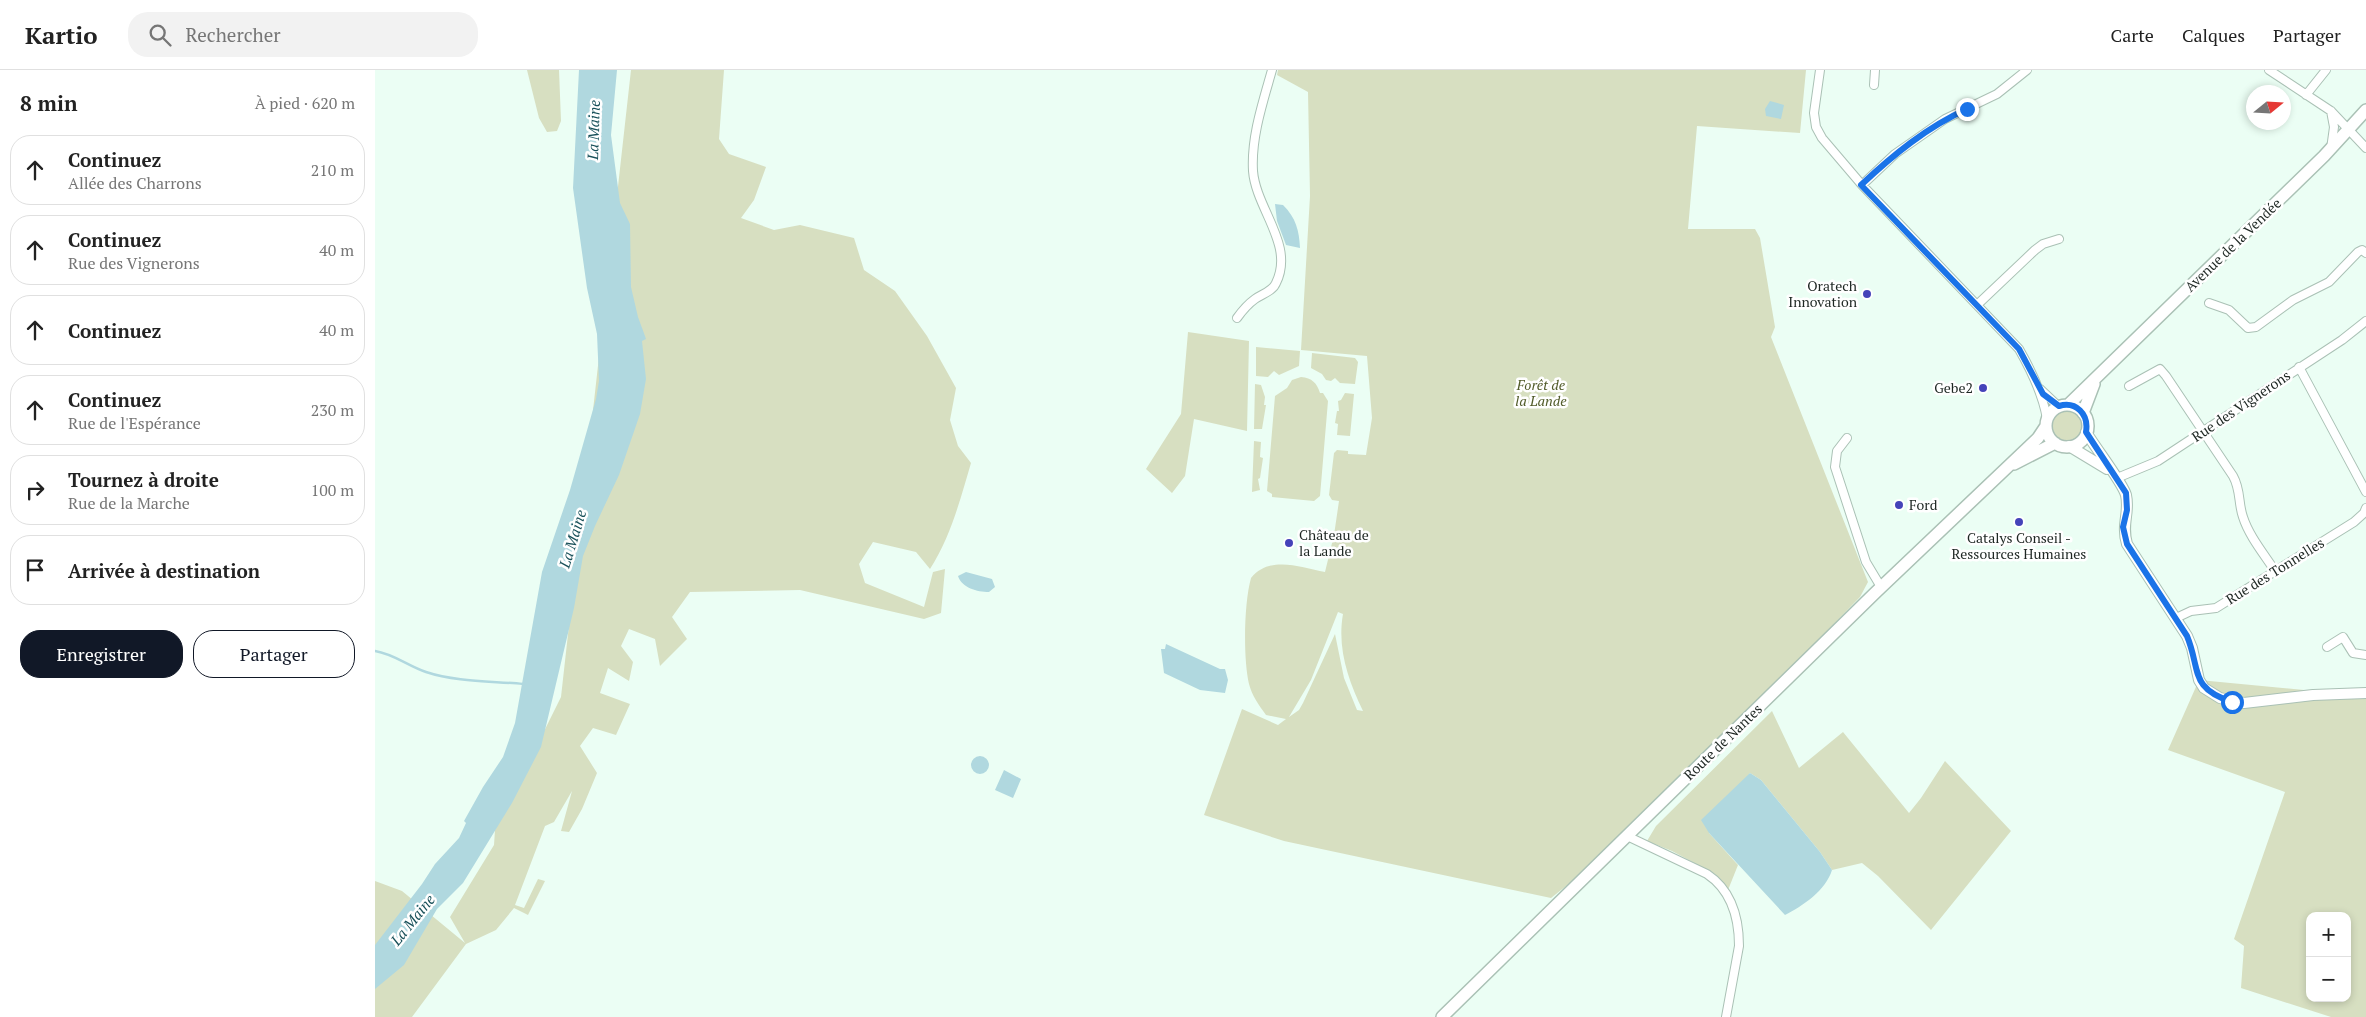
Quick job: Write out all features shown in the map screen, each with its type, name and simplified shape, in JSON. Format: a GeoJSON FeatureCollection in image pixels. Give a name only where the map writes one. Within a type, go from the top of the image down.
{"type":"FeatureCollection","features":[{"type":"Feature","properties":{"kind":"main road","name":"Avenue de la Vendée"},"geometry":{"type":"LineString","coordinates":[[2063,406],[2097,377],[2331,149],[2366,110]]}},
{"type":"Feature","properties":{"kind":"main road","name":"Avenue de la Vendée"},"geometry":{"type":"LineString","coordinates":[[2083,413],[2097,377]]}},
{"type":"Feature","properties":{"kind":"main road"},"geometry":{"type":"LineString","coordinates":[[2063,406],[2079,409],[2083,413],[2087,425],[2086,432],[2080,442],[2069,446],[2055,443],[2047,433],[2046,422],[2063,406]]}},
{"type":"Feature","properties":{"kind":"main road","name":"Route de Nantes"},"geometry":{"type":"LineString","coordinates":[[1442,1017],[1881,587],[2038,438],[2046,422]]}},
{"type":"Feature","properties":{"kind":"main road","name":"Route de Nantes"},"geometry":{"type":"LineString","coordinates":[[2005,468],[2055,443]]}},
{"type":"Feature","properties":{"kind":"street"},"geometry":{"type":"LineString","coordinates":[[1237,318],[1255,299],[1273,288],[1279,274],[1280,248],[1257,192],[1253,162],[1257,129],[1271,70]]}},
{"type":"Feature","properties":{"kind":"street"},"geometry":{"type":"LineString","coordinates":[[1820,70],[1814,114],[1816,127],[1822,138],[1859,182],[2019,349],[2045,409],[2046,422]]}},
{"type":"Feature","properties":{"kind":"street"},"geometry":{"type":"LineString","coordinates":[[1874,85],[1875,70]]}},
{"type":"Feature","properties":{"kind":"street"},"geometry":{"type":"LineString","coordinates":[[1859,182],[1945,119],[1997,94],[2027,70]]}},
{"type":"Feature","properties":{"kind":"street"},"geometry":{"type":"LineString","coordinates":[[2269,70],[2331,111],[2366,148]]}},
{"type":"Feature","properties":{"kind":"street"},"geometry":{"type":"LineString","coordinates":[[2306,95],[2326,70]]}},
{"type":"Feature","properties":{"kind":"street"},"geometry":{"type":"LineString","coordinates":[[2331,111],[2333,127],[2331,149]]}},
{"type":"Feature","properties":{"kind":"street"},"geometry":{"type":"LineString","coordinates":[[1977,305],[2035,250],[2043,244],[2059,239]]}},
{"type":"Feature","properties":{"kind":"street"},"geometry":{"type":"LineString","coordinates":[[2209,303],[2229,310],[2248,328],[2256,327],[2293,300],[2329,282],[2358,252],[2362,250],[2366,254]]}},
{"type":"Feature","properties":{"kind":"street","name":"Rue des Vignerons"},"geometry":{"type":"LineString","coordinates":[[2114,475],[2158,462],[2342,340],[2366,321]]}},
{"type":"Feature","properties":{"kind":"street"},"geometry":{"type":"LineString","coordinates":[[2299,367],[2366,492]]}},
{"type":"Feature","properties":{"kind":"street"},"geometry":{"type":"LineString","coordinates":[[2129,386],[2160,370],[2238,485],[2241,510],[2247,528],[2275,570]]}},
{"type":"Feature","properties":{"kind":"street"},"geometry":{"type":"LineString","coordinates":[[2034,380],[2043,394],[2063,406]]}},
{"type":"Feature","properties":{"kind":"street"},"geometry":{"type":"LineString","coordinates":[[2086,432],[2126,493],[2127,510],[2123,527],[2127,544],[2176,618],[2192,648],[2199,680],[2204,688],[2220,698],[2244,703],[2313,695],[2366,693]]}},
{"type":"Feature","properties":{"kind":"street"},"geometry":{"type":"LineString","coordinates":[[1847,438],[1837,451],[1835,468],[1866,562],[1881,587]]}},
{"type":"Feature","properties":{"kind":"street"},"geometry":{"type":"LineString","coordinates":[[2069,446],[2114,475]]}},
{"type":"Feature","properties":{"kind":"street","name":"Rue des Tonnelles"},"geometry":{"type":"LineString","coordinates":[[2176,618],[2191,611],[2215,608],[2353,522],[2364,514],[2366,508]]}},
{"type":"Feature","properties":{"kind":"street"},"geometry":{"type":"LineString","coordinates":[[2327,647],[2343,637],[2353,653],[2366,656]]}},
{"type":"Feature","properties":{"kind":"street"},"geometry":{"type":"LineString","coordinates":[[1627,836],[1707,874],[1719,882],[1726,892],[1737,922],[1739,935],[1739,946],[1726,1017]]}},
{"type":"Feature","properties":{"kind":"green space"},"geometry":{"type":"Polygon","coordinates":[[[527,70],[559,70],[561,121],[557,131],[547,132],[539,118],[527,70]]]}},
{"type":"Feature","properties":{"kind":"green space"},"geometry":{"type":"Polygon","coordinates":[[[631,70],[724,70],[719,139],[729,154],[766,167],[754,200],[741,218],[774,230],[800,225],[854,238],[864,270],[895,291],[927,336],[956,388],[950,420],[958,446],[971,463],[963,491],[944,544],[930,569],[916,552],[873,542],[859,564],[865,583],[924,607],[933,572],[945,569],[941,613],[924,619],[800,590],[690,592],[672,617],[687,639],[660,666],[655,639],[629,629],[621,646],[633,662],[629,681],[608,668],[600,693],[630,704],[616,735],[593,728],[580,746],[597,773],[582,809],[569,832],[561,831],[572,791],[554,822],[545,826],[515,905],[524,908],[538,879],[545,881],[528,915],[514,908],[496,930],[466,944],[412,1017],[375,1017],[375,881],[402,891],[465,943],[450,917],[494,845],[495,830],[561,697],[631,70]]]}},
{"type":"Feature","properties":{"kind":"green space","name":"Forêt de la Lande"},"geometry":{"type":"Polygon","coordinates":[[[1278,70],[1806,70],[1800,133],[1697,126],[1688,229],[1755,229],[1760,238],[1775,327],[1771,337],[1868,582],[1860,597],[1624,840],[1551,898],[1284,841],[1204,815],[1242,709],[1278,725],[1286,719],[1266,715],[1249,684],[1245,631],[1251,578],[1267,567],[1286,564],[1325,572],[1334,535],[1339,501],[1332,500],[1329,495],[1334,453],[1337,450],[1348,451],[1348,454],[1366,455],[1372,418],[1367,356],[1301,350],[1310,196],[1308,92],[1277,75],[1278,70]],[[1338,612],[1311,680],[1289,717],[1299,710],[1303,703],[1335,634],[1344,678],[1357,710],[1363,711],[1345,664],[1341,639],[1343,614],[1338,612]]]}},
{"type":"Feature","properties":{"kind":"green space"},"geometry":{"type":"Polygon","coordinates":[[[1188,332],[1249,341],[1247,431],[1194,419],[1185,476],[1172,493],[1146,469],[1181,414],[1188,332]]]}},
{"type":"Feature","properties":{"kind":"green space"},"geometry":{"type":"Polygon","coordinates":[[[1256,347],[1300,351],[1299,366],[1279,375],[1274,371],[1268,377],[1256,376],[1256,347]]]}},
{"type":"Feature","properties":{"kind":"green space"},"geometry":{"type":"Polygon","coordinates":[[[1312,353],[1355,358],[1358,362],[1355,384],[1340,383],[1335,378],[1331,381],[1326,380],[1322,374],[1311,368],[1312,353]]]}},
{"type":"Feature","properties":{"kind":"green space"},"geometry":{"type":"Polygon","coordinates":[[[1301,377],[1314,382],[1320,393],[1323,393],[1328,401],[1320,496],[1314,501],[1272,497],[1272,494],[1267,491],[1275,396],[1287,388],[1292,380],[1301,377]]]}},
{"type":"Feature","properties":{"kind":"green space"},"geometry":{"type":"Polygon","coordinates":[[[1255,384],[1261,385],[1265,397],[1264,405],[1266,405],[1262,429],[1254,429],[1255,384]]]}},
{"type":"Feature","properties":{"kind":"green space"},"geometry":{"type":"Polygon","coordinates":[[[1345,393],[1354,394],[1350,436],[1337,435],[1338,424],[1335,423],[1337,411],[1339,411],[1338,401],[1341,400],[1345,393]]]}},
{"type":"Feature","properties":{"kind":"green space"},"geometry":{"type":"Polygon","coordinates":[[[2067,411],[2077,416],[2082,426],[2077,436],[2067,441],[2057,436],[2052,426],[2057,416],[2067,411]]]}},
{"type":"Feature","properties":{"kind":"green space"},"geometry":{"type":"Polygon","coordinates":[[[1254,441],[1261,442],[1260,457],[1263,458],[1260,478],[1258,479],[1260,490],[1252,492],[1254,441]]]}},
{"type":"Feature","properties":{"kind":"green space"},"geometry":{"type":"Polygon","coordinates":[[[2199,680],[2366,696],[2366,1017],[2331,1017],[2241,988],[2244,946],[2234,939],[2285,792],[2168,750],[2199,680]]]}},
{"type":"Feature","properties":{"kind":"green space"},"geometry":{"type":"Polygon","coordinates":[[[1772,711],[1799,768],[1843,732],[1909,813],[1945,761],[2011,831],[1931,930],[1878,876],[1862,863],[1832,870],[1820,852],[1761,780],[1750,773],[1709,833],[1738,865],[1728,890],[1715,874],[1672,851],[1647,841],[1656,826],[1772,711]]]}},
{"type":"Feature","properties":{"kind":"water","name":"La Maine"},"geometry":{"type":"Polygon","coordinates":[[[579,70],[617,70],[611,135],[620,203],[630,224],[631,287],[638,317],[646,339],[642,341],[646,379],[640,414],[619,475],[583,556],[574,608],[541,747],[512,803],[463,883],[437,909],[404,965],[375,989],[375,945],[435,864],[459,838],[466,823],[464,821],[503,757],[515,723],[542,572],[570,490],[596,399],[599,381],[597,334],[587,288],[573,188],[579,70]]]}},
{"type":"Feature","properties":{"kind":"water"},"geometry":{"type":"Polygon","coordinates":[[[1770,101],[1784,105],[1781,119],[1766,116],[1765,109],[1770,101]]]}},
{"type":"Feature","properties":{"kind":"water"},"geometry":{"type":"Polygon","coordinates":[[[1275,204],[1283,205],[1294,220],[1298,230],[1300,248],[1286,245],[1277,221],[1275,204]]]}},
{"type":"Feature","properties":{"kind":"water"},"geometry":{"type":"Polygon","coordinates":[[[966,572],[992,579],[995,587],[989,592],[966,586],[958,576],[966,572]]]}},
{"type":"Feature","properties":{"kind":"water"},"geometry":{"type":"Polygon","coordinates":[[[1166,644],[1220,669],[1225,669],[1228,680],[1225,693],[1200,690],[1164,673],[1161,649],[1165,649],[1166,644]]]}},
{"type":"Feature","properties":{"kind":"water"},"geometry":{"type":"Polygon","coordinates":[[[976,756],[984,756],[989,761],[987,772],[976,774],[971,769],[971,761],[976,756]]]}},
{"type":"Feature","properties":{"kind":"water"},"geometry":{"type":"Polygon","coordinates":[[[1004,770],[1021,779],[1013,798],[995,790],[1004,770]]]}},
{"type":"Feature","properties":{"kind":"water"},"geometry":{"type":"Polygon","coordinates":[[[1750,773],[1761,780],[1820,852],[1832,870],[1825,884],[1813,897],[1785,915],[1709,833],[1701,820],[1750,773]]]}},
{"type":"Feature","properties":{"kind":"waterway"},"geometry":{"type":"LineString","coordinates":[[375,651],[437,675],[523,684]]}},
{"type":"Feature","properties":{"kind":"place","name":"Oratech Innovation"},"geometry":{"type":"Point","coordinates":[1867,294]}},
{"type":"Feature","properties":{"kind":"place","name":"Gebe2"},"geometry":{"type":"Point","coordinates":[1983,388]}},
{"type":"Feature","properties":{"kind":"place","name":"Ford"},"geometry":{"type":"Point","coordinates":[1899,505]}},
{"type":"Feature","properties":{"kind":"place","name":"Catalys Conseil - Ressources Humaines"},"geometry":{"type":"Point","coordinates":[2019,522]}},
{"type":"Feature","properties":{"kind":"place","name":"Château de la Lande"},"geometry":{"type":"Point","coordinates":[1289,543]}},
{"type":"Feature","properties":{"kind":"route"},"geometry":{"type":"LineString","coordinates":[[1967,109],[1945,119],[1895,154],[1861,185],[2019,349],[2043,394],[2059,406],[2074,406],[2083,413],[2087,425],[2086,432],[2126,493],[2127,510],[2123,527],[2127,544],[2187,636],[2192,648],[2196,672],[2204,688],[2220,698],[2232,702]]}}]}
